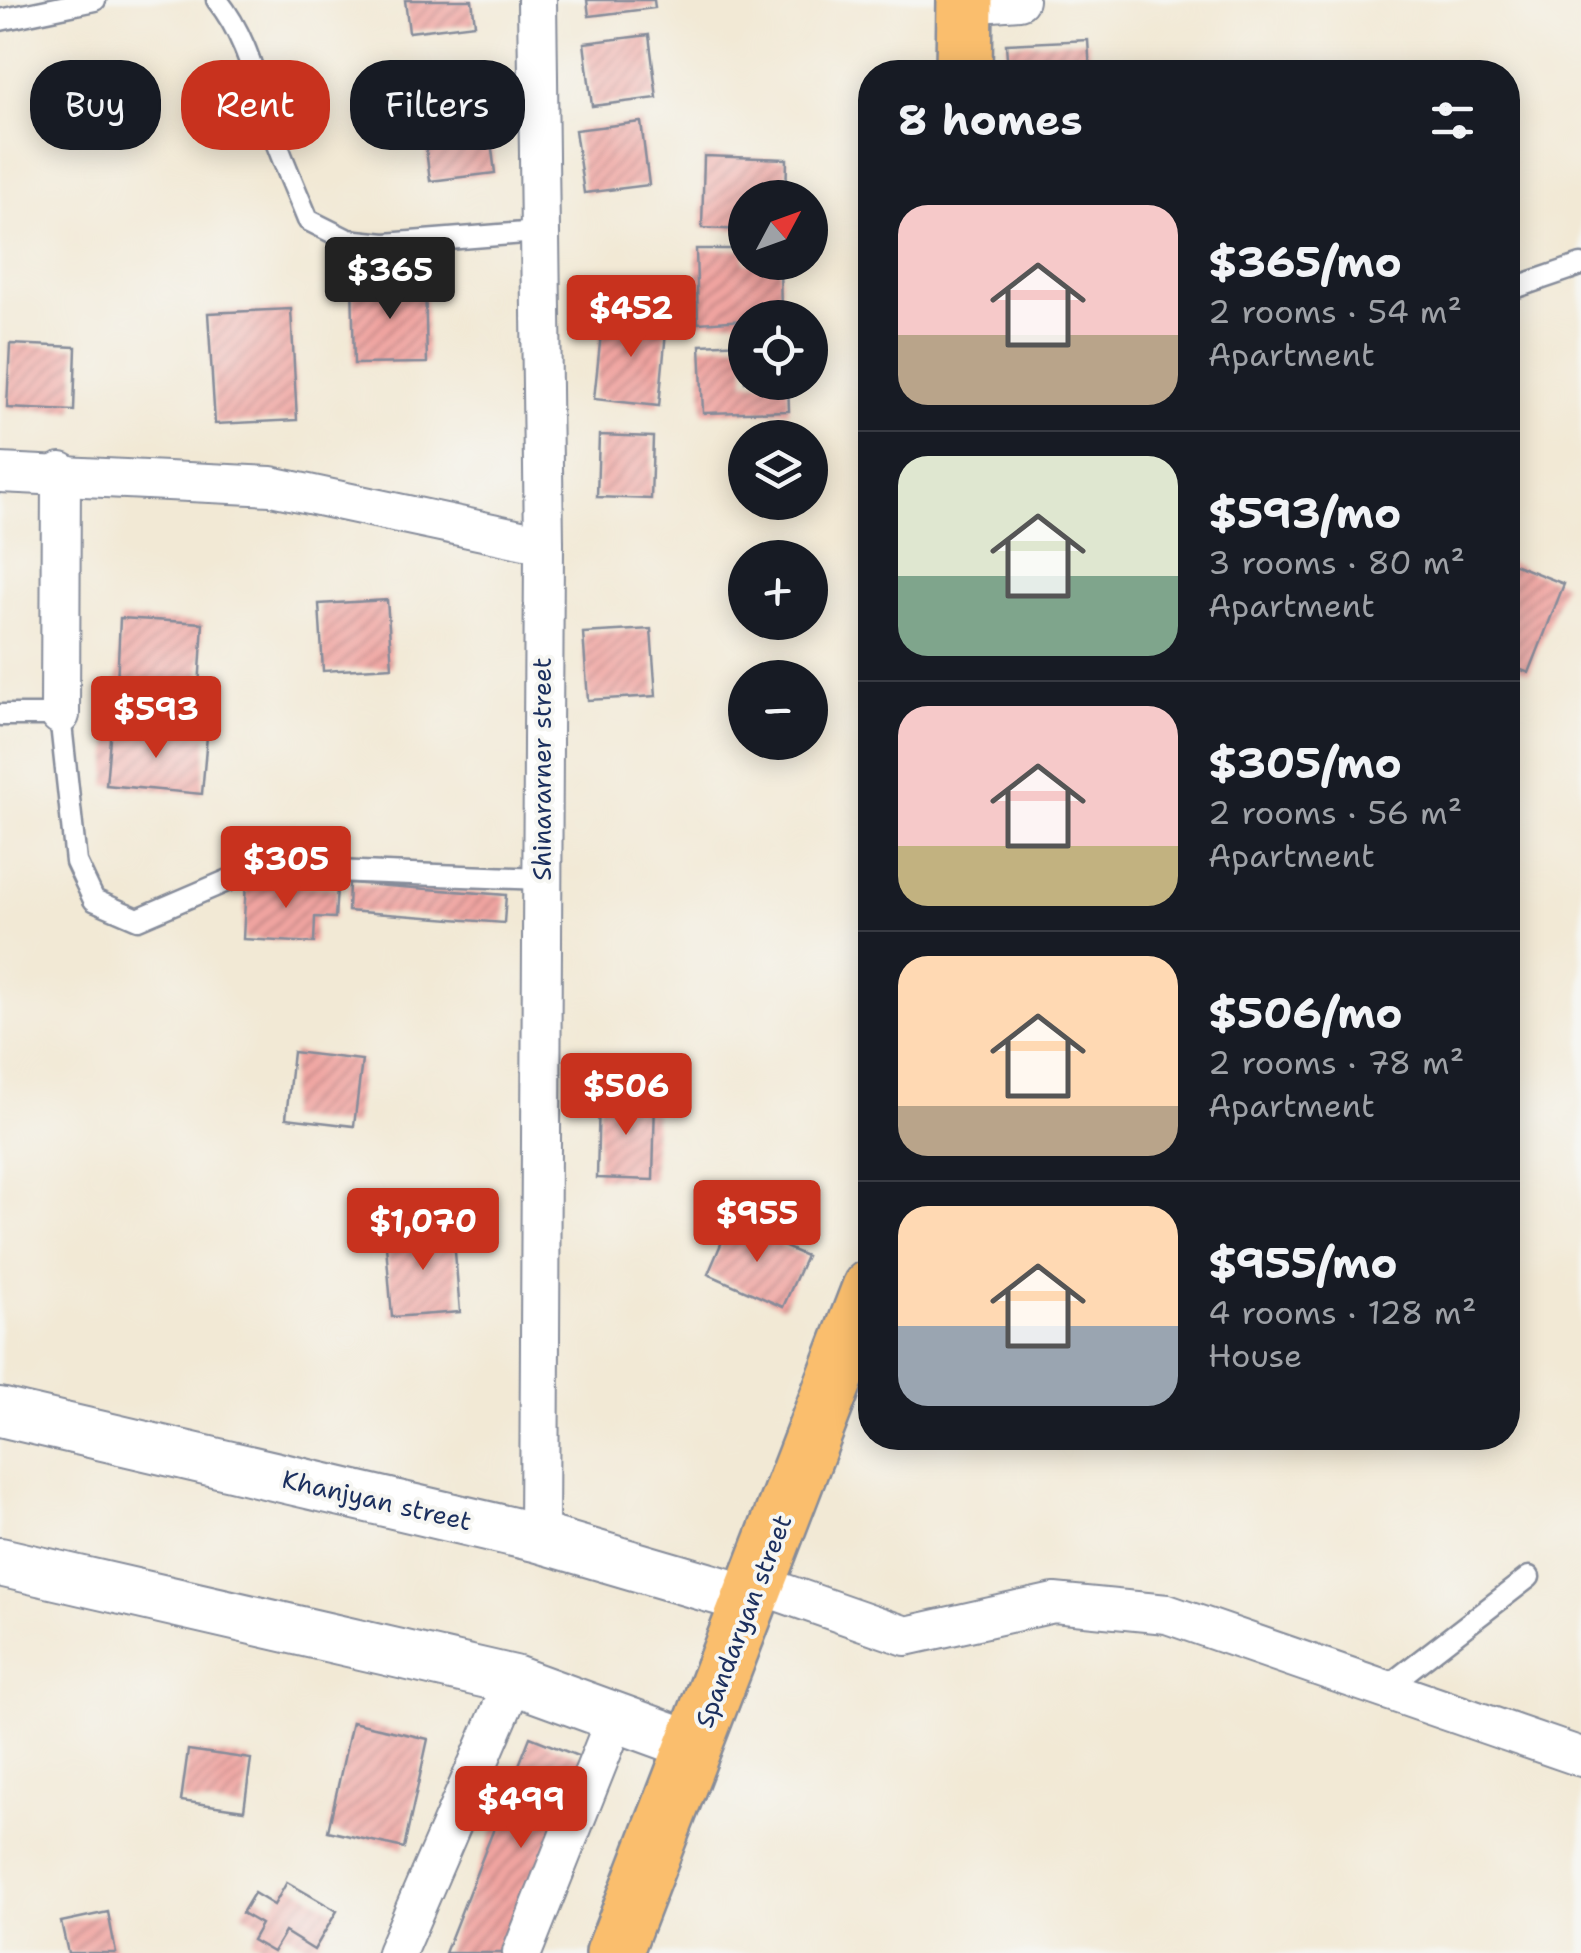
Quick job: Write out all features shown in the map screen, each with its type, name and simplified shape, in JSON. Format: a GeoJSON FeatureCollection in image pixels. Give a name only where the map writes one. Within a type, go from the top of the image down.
{"type":"FeatureCollection","features":[{"type":"Feature","properties":{"kind":"main road"},"geometry":{"type":"LineString","coordinates":[[964,60],[965,2]]}},
{"type":"Feature","properties":{"kind":"main road","name":"Spandaryan street"},"geometry":{"type":"LineString","coordinates":[[614,1953],[858,1319]]}},
{"type":"Feature","properties":{"kind":"street","name":"Shinararner street"},"geometry":{"type":"LineString","coordinates":[[537,0],[544,544],[539,1538]]}},
{"type":"Feature","properties":{"kind":"street"},"geometry":{"type":"LineString","coordinates":[[965,2],[1019,0]]}},
{"type":"Feature","properties":{"kind":"street"},"geometry":{"type":"LineString","coordinates":[[0,472],[61,472],[271,486],[544,544]]}},
{"type":"Feature","properties":{"kind":"street"},"geometry":{"type":"LineString","coordinates":[[60,715],[61,472]]}},
{"type":"Feature","properties":{"kind":"street","name":"Khanjyan street"},"geometry":{"type":"LineString","coordinates":[[0,1412],[754,1592]]}},
{"type":"Feature","properties":{"kind":"street"},"geometry":{"type":"LineString","coordinates":[[0,1562],[514,1680],[695,1746]]}},
{"type":"Feature","properties":{"kind":"street"},"geometry":{"type":"LineString","coordinates":[[754,1592],[906,1636],[1054,1602],[1167,1614],[1581,1757]]}},
{"type":"Feature","properties":{"kind":"street"},"geometry":{"type":"LineString","coordinates":[[396,1953],[514,1680]]}},
{"type":"Feature","properties":{"kind":"street"},"geometry":{"type":"LineString","coordinates":[[522,1953],[616,1717]]}},
{"type":"Feature","properties":{"kind":"lane"},"geometry":{"type":"LineString","coordinates":[[0,20],[95,0]]}},
{"type":"Feature","properties":{"kind":"lane"},"geometry":{"type":"LineString","coordinates":[[217,0],[233,19],[250,56],[274,137],[308,220],[348,240],[385,244],[538,232]]}},
{"type":"Feature","properties":{"kind":"lane"},"geometry":{"type":"LineString","coordinates":[[1520,286],[1581,264]]}},
{"type":"Feature","properties":{"kind":"lane"},"geometry":{"type":"LineString","coordinates":[[0,715],[60,715],[76,862],[94,900],[138,919],[257,868],[541,879]]}},
{"type":"Feature","properties":{"kind":"lane"},"geometry":{"type":"LineString","coordinates":[[1384,1689],[1528,1577]]}},
{"type":"Feature","properties":{"kind":"building"},"geometry":{"type":"Polygon","coordinates":[[[405,0],[472,0],[475,24],[409,32],[405,0]]]}},
{"type":"Feature","properties":{"kind":"building"},"geometry":{"type":"Polygon","coordinates":[[[587,0],[654,0],[655,8],[589,16],[587,0]]]}},
{"type":"Feature","properties":{"kind":"building"},"geometry":{"type":"Polygon","coordinates":[[[649,35],[657,98],[592,106],[584,43],[649,35]]]}},
{"type":"Feature","properties":{"kind":"building"},"geometry":{"type":"Polygon","coordinates":[[[1088,40],[1089,60],[1007,60],[1006,44],[1088,40]]]}},
{"type":"Feature","properties":{"kind":"building"},"geometry":{"type":"Polygon","coordinates":[[[641,122],[649,185],[584,193],[575,130],[641,122]]]}},
{"type":"Feature","properties":{"kind":"building"},"geometry":{"type":"Polygon","coordinates":[[[426,150],[492,150],[495,173],[430,181],[426,150]]]}},
{"type":"Feature","properties":{"kind":"building"},"geometry":{"type":"Polygon","coordinates":[[[704,156],[787,159],[786,180],[728,180],[728,229],[702,228],[704,156]]]}},
{"type":"Feature","properties":{"kind":"building"},"geometry":{"type":"Polygon","coordinates":[[[696,249],[728,249],[728,280],[780,280],[781,300],[728,300],[728,321],[698,323],[696,249]]]}},
{"type":"Feature","properties":{"kind":"building"},"geometry":{"type":"Polygon","coordinates":[[[425,280],[427,363],[354,364],[352,281],[425,280]]]}},
{"type":"Feature","properties":{"kind":"building"},"geometry":{"type":"Polygon","coordinates":[[[291,309],[297,420],[215,424],[208,313],[291,309]]]}},
{"type":"Feature","properties":{"kind":"building"},"geometry":{"type":"Polygon","coordinates":[[[603,315],[667,321],[659,406],[594,399],[603,315]]]}},
{"type":"Feature","properties":{"kind":"building"},"geometry":{"type":"Polygon","coordinates":[[[10,344],[76,347],[74,411],[7,408],[10,344]]]}},
{"type":"Feature","properties":{"kind":"building"},"geometry":{"type":"Polygon","coordinates":[[[728,344],[728,400],[789,400],[789,411],[703,413],[700,345],[728,344]]]}},
{"type":"Feature","properties":{"kind":"building"},"geometry":{"type":"Polygon","coordinates":[[[599,435],[653,437],[651,499],[597,497],[599,435]]]}},
{"type":"Feature","properties":{"kind":"building"},"geometry":{"type":"Polygon","coordinates":[[[1520,567],[1564,584],[1529,673],[1520,670],[1520,567]]]}},
{"type":"Feature","properties":{"kind":"building"},"geometry":{"type":"Polygon","coordinates":[[[387,600],[392,667],[323,671],[319,604],[387,600]]]}},
{"type":"Feature","properties":{"kind":"building"},"geometry":{"type":"Polygon","coordinates":[[[120,618],[203,623],[199,688],[117,684],[120,618]]]}},
{"type":"Feature","properties":{"kind":"building"},"geometry":{"type":"Polygon","coordinates":[[[651,629],[656,696],[588,700],[583,633],[651,629]]]}},
{"type":"Feature","properties":{"kind":"building"},"geometry":{"type":"Polygon","coordinates":[[[111,727],[207,736],[202,794],[106,785],[111,727]]]}},
{"type":"Feature","properties":{"kind":"building"},"geometry":{"type":"Polygon","coordinates":[[[246,882],[337,888],[335,918],[315,917],[314,943],[243,939],[246,882]]]}},
{"type":"Feature","properties":{"kind":"building"},"geometry":{"type":"Polygon","coordinates":[[[349,883],[506,895],[504,923],[348,911],[349,883]]]}},
{"type":"Feature","properties":{"kind":"building"},"geometry":{"type":"Polygon","coordinates":[[[293,1052],[362,1060],[354,1126],[286,1118],[293,1052]]]}},
{"type":"Feature","properties":{"kind":"building"},"geometry":{"type":"Polygon","coordinates":[[[599,1097],[655,1099],[653,1180],[597,1178],[599,1097]]]}},
{"type":"Feature","properties":{"kind":"building"},"geometry":{"type":"Polygon","coordinates":[[[730,1223],[806,1256],[783,1307],[708,1274],[730,1223]]]}},
{"type":"Feature","properties":{"kind":"building"},"geometry":{"type":"Polygon","coordinates":[[[453,1228],[460,1312],[392,1317],[385,1233],[453,1228]]]}},
{"type":"Feature","properties":{"kind":"building"},"geometry":{"type":"Polygon","coordinates":[[[352,1722],[428,1739],[404,1848],[328,1831],[352,1722]]]}},
{"type":"Feature","properties":{"kind":"building"},"geometry":{"type":"Polygon","coordinates":[[[530,1737],[593,1762],[517,1953],[445,1953],[530,1737]]]}},
{"type":"Feature","properties":{"kind":"building"},"geometry":{"type":"Polygon","coordinates":[[[188,1750],[251,1759],[244,1810],[181,1801],[188,1750]]]}},
{"type":"Feature","properties":{"kind":"building"},"geometry":{"type":"Polygon","coordinates":[[[287,1882],[337,1911],[314,1950],[285,1932],[273,1952],[252,1940],[261,1924],[242,1913],[254,1893],[274,1905],[287,1882]]]}},
{"type":"Feature","properties":{"kind":"building"},"geometry":{"type":"Polygon","coordinates":[[[108,1912],[116,1953],[68,1953],[61,1922],[108,1912]]]}}]}
